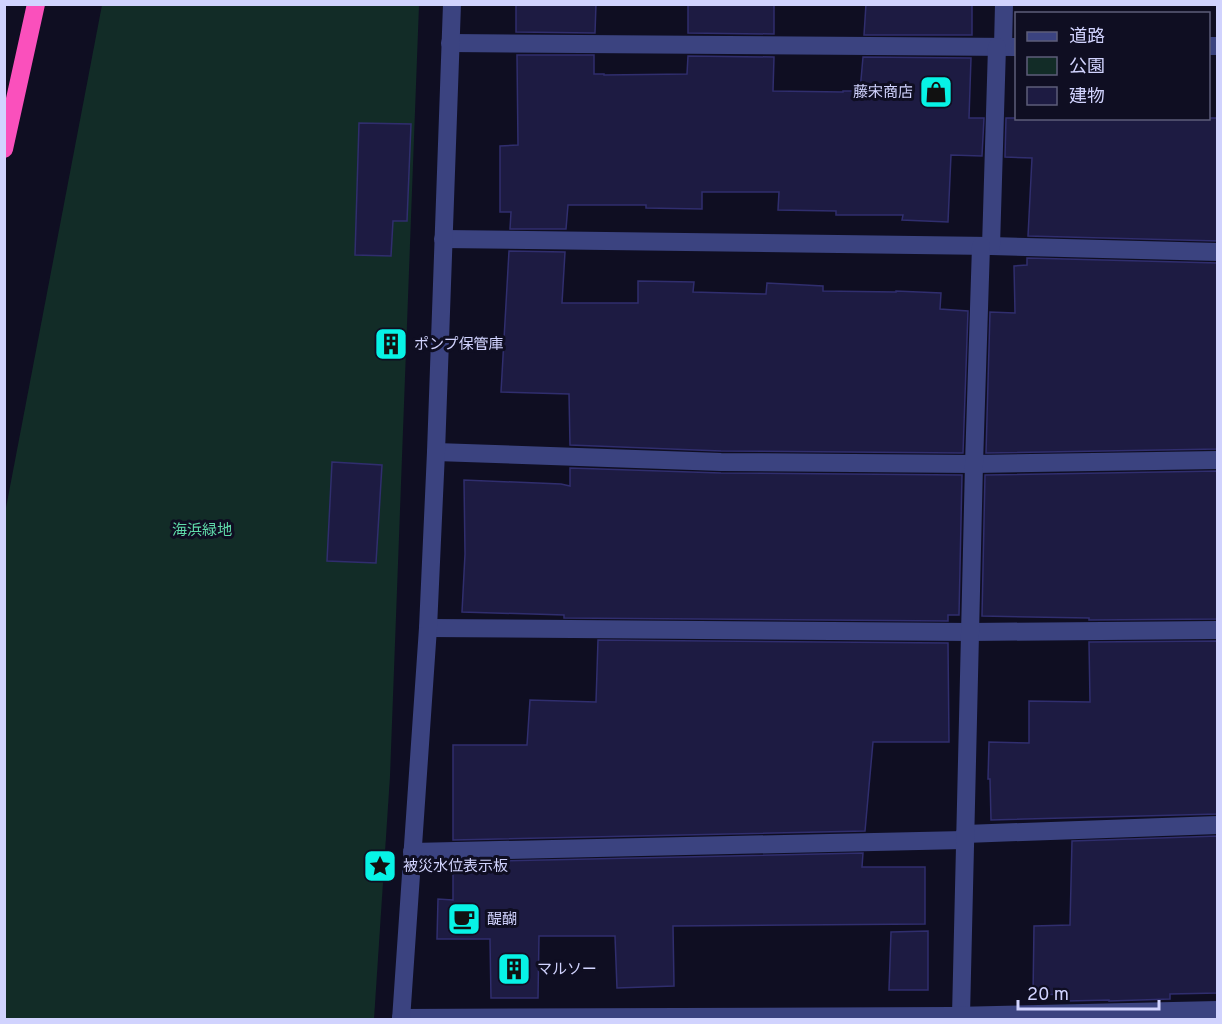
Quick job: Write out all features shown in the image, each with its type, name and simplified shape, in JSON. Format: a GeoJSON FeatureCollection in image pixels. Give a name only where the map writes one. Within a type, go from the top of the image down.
{"type":"FeatureCollection","features":[{"type":"Feature","properties":{"kind":"highway"},"geometry":{"type":"LineString","coordinates":[[4,149],[36,4]]}},
{"type":"Feature","properties":{"kind":"street"},"geometry":{"type":"LineString","coordinates":[[452,4],[428,628],[401,1019],[956,1017],[1218,1010]]}},
{"type":"Feature","properties":{"kind":"street"},"geometry":{"type":"LineString","coordinates":[[956,1017],[965,837],[974,464],[986,246],[1006,47],[1004,4]]}},
{"type":"Feature","properties":{"kind":"street"},"geometry":{"type":"LineString","coordinates":[[450,43],[1006,47]]}},
{"type":"Feature","properties":{"kind":"street"},"geometry":{"type":"LineString","coordinates":[[443,239],[986,246],[1218,252]]}},
{"type":"Feature","properties":{"kind":"street"},"geometry":{"type":"LineString","coordinates":[[436,452],[721,462],[974,464],[1218,460]]}},
{"type":"Feature","properties":{"kind":"street"},"geometry":{"type":"LineString","coordinates":[[428,628],[970,632],[1218,630]]}},
{"type":"Feature","properties":{"kind":"street"},"geometry":{"type":"LineString","coordinates":[[412,852],[965,837],[1218,825]]}},
{"type":"Feature","properties":{"kind":"green space","name":"海浜緑地"},"geometry":{"type":"Polygon","coordinates":[[[102,5],[419,5],[390,776],[374,1019],[5,1020],[5,513],[102,5]]]}},
{"type":"Feature","properties":{"kind":"building"},"geometry":{"type":"Polygon","coordinates":[[[516,4],[596,4],[595,33],[516,32],[516,4]]]}},
{"type":"Feature","properties":{"kind":"building"},"geometry":{"type":"Polygon","coordinates":[[[688,4],[774,4],[774,34],[688,33],[688,4]]]}},
{"type":"Feature","properties":{"kind":"building"},"geometry":{"type":"Polygon","coordinates":[[[866,4],[972,4],[972,35],[864,35],[866,4]]]}},
{"type":"Feature","properties":{"kind":"building"},"geometry":{"type":"Polygon","coordinates":[[[517,55],[594,55],[594,74],[604,75],[687,74],[688,56],[774,57],[773,91],[843,92],[860,91],[863,57],[971,58],[969,118],[984,118],[982,156],[951,155],[948,222],[902,220],[903,215],[836,215],[836,211],[778,210],[779,192],[702,192],[702,209],[646,208],[646,205],[568,205],[566,229],[510,229],[511,212],[500,212],[500,146],[518,145],[517,55]]]}},
{"type":"Feature","properties":{"kind":"building"},"geometry":{"type":"Polygon","coordinates":[[[1006,118],[1015,118],[1015,120],[1210,120],[1210,118],[1218,118],[1218,241],[1028,236],[1032,158],[1005,157],[1006,118]]]}},
{"type":"Feature","properties":{"kind":"building"},"geometry":{"type":"Polygon","coordinates":[[[359,123],[411,124],[407,221],[393,221],[391,256],[355,255],[359,123]]]}},
{"type":"Feature","properties":{"kind":"building"},"geometry":{"type":"Polygon","coordinates":[[[509,251],[565,252],[562,303],[638,303],[638,281],[694,282],[693,292],[766,294],[767,283],[823,286],[823,291],[941,293],[940,309],[968,311],[963,453],[721,451],[570,445],[569,394],[501,392],[509,251]]]}},
{"type":"Feature","properties":{"kind":"building"},"geometry":{"type":"Polygon","coordinates":[[[1027,258],[1218,263],[1218,449],[986,453],[990,312],[1015,313],[1014,266],[1027,265],[1027,258]]]}},
{"type":"Feature","properties":{"kind":"building"},"geometry":{"type":"Polygon","coordinates":[[[332,462],[382,465],[376,563],[327,561],[332,462]]]}},
{"type":"Feature","properties":{"kind":"building"},"geometry":{"type":"Polygon","coordinates":[[[570,468],[721,473],[962,475],[959,615],[948,615],[948,621],[564,618],[564,615],[462,612],[465,554],[464,480],[570,486],[570,468]]]}},
{"type":"Feature","properties":{"kind":"building"},"geometry":{"type":"Polygon","coordinates":[[[1218,471],[1218,619],[1089,620],[1089,618],[982,616],[985,475],[1218,471]]]}},
{"type":"Feature","properties":{"kind":"building"},"geometry":{"type":"Polygon","coordinates":[[[598,640],[948,643],[949,742],[873,742],[865,831],[453,840],[453,745],[527,745],[530,700],[596,702],[598,640]]]}},
{"type":"Feature","properties":{"kind":"building"},"geometry":{"type":"Polygon","coordinates":[[[1218,641],[1218,814],[991,820],[990,779],[988,779],[989,742],[1029,743],[1029,701],[1090,702],[1089,642],[1218,641]]]}},
{"type":"Feature","properties":{"kind":"building"},"geometry":{"type":"Polygon","coordinates":[[[1218,836],[1218,993],[1170,994],[1170,999],[1109,1001],[1067,1001],[1067,994],[1033,995],[1034,926],[1070,925],[1072,841],[1218,836]]]}},
{"type":"Feature","properties":{"kind":"building"},"geometry":{"type":"Polygon","coordinates":[[[863,853],[862,867],[925,867],[925,924],[673,926],[674,986],[617,988],[615,936],[539,936],[538,998],[491,998],[490,939],[437,939],[438,899],[453,900],[453,862],[863,853]]]}},
{"type":"Feature","properties":{"kind":"building"},"geometry":{"type":"Polygon","coordinates":[[[928,931],[928,990],[889,990],[891,932],[928,931]]]}},
{"type":"Feature","properties":{"kind":"place","name":"藤宋商店"},"geometry":{"type":"Point","coordinates":[936,92]}},
{"type":"Feature","properties":{"kind":"place","name":"ポンプ保管庫"},"geometry":{"type":"Point","coordinates":[391,344]}},
{"type":"Feature","properties":{"kind":"place","name":"被災水位表示板"},"geometry":{"type":"Point","coordinates":[380,866]}},
{"type":"Feature","properties":{"kind":"place","name":"醍醐"},"geometry":{"type":"Point","coordinates":[464,919]}},
{"type":"Feature","properties":{"kind":"place","name":"マルソー"},"geometry":{"type":"Point","coordinates":[514,969]}}]}
